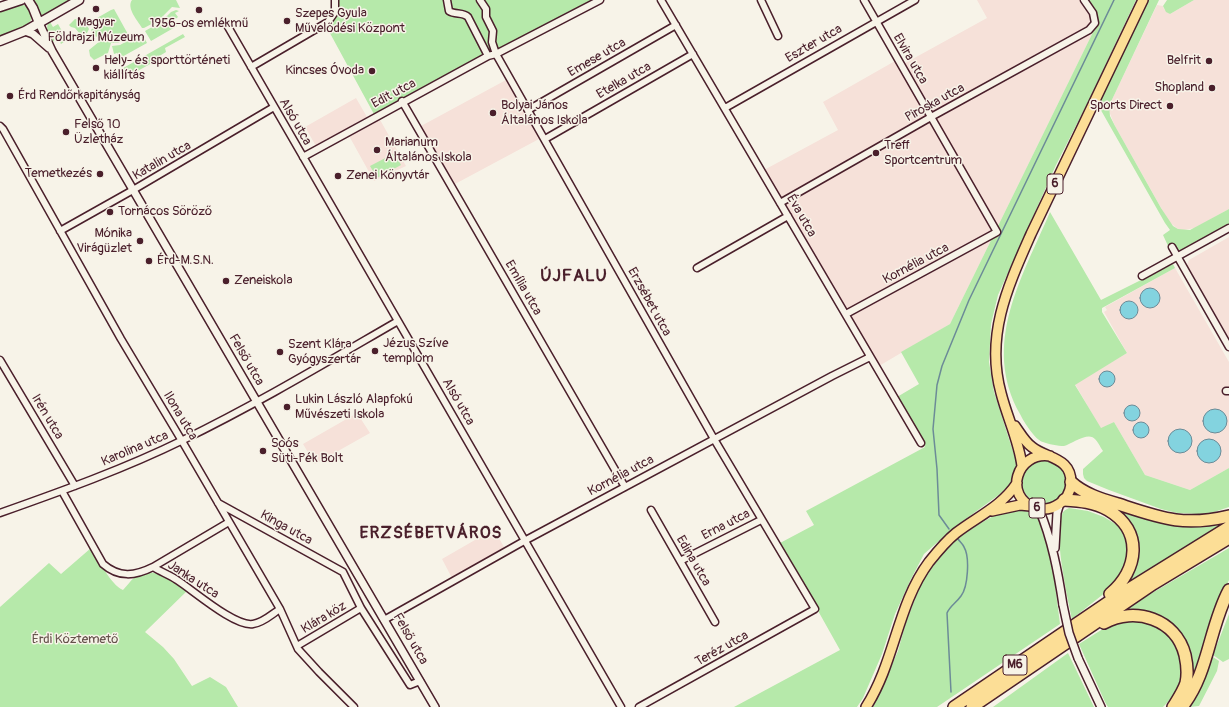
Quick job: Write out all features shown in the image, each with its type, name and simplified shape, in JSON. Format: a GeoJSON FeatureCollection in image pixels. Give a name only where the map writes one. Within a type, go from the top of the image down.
{"type":"FeatureCollection","features":[{"type":"Feature","properties":{"kind":"highway"},"geometry":{"type":"LineString","coordinates":[[1071,482],[1085,492],[1102,499],[1166,519],[1196,522],[1229,516]]}},
{"type":"Feature","properties":{"kind":"highway"},"geometry":{"type":"LineString","coordinates":[[1062,502],[1090,502],[1107,509],[1126,527],[1131,538],[1133,549],[1131,566],[1123,582],[1076,630]]}},
{"type":"Feature","properties":{"kind":"highway","name":"M6"},"geometry":{"type":"LineString","coordinates":[[972,707],[1143,579],[1229,527]]}},
{"type":"Feature","properties":{"kind":"highway","name":"M6"},"geometry":{"type":"LineString","coordinates":[[954,707],[1076,630],[1229,538]]}},
{"type":"Feature","properties":{"kind":"highway"},"geometry":{"type":"LineString","coordinates":[[1182,707],[1199,677],[1220,609],[1229,590]]}},
{"type":"Feature","properties":{"kind":"highway"},"geometry":{"type":"LineString","coordinates":[[1076,630],[1093,630],[1106,622],[1122,616],[1143,616],[1153,618],[1162,623],[1177,638],[1183,648],[1186,658],[1186,682],[1173,707]]}},
{"type":"Feature","properties":{"kind":"main road"},"geometry":{"type":"LineString","coordinates":[[28,0],[34,8],[40,23]]}},
{"type":"Feature","properties":{"kind":"main road"},"geometry":{"type":"LineString","coordinates":[[0,41],[25,31],[79,0]]}},
{"type":"Feature","properties":{"kind":"main road","name":"6"},"geometry":{"type":"LineString","coordinates":[[1035,507],[1021,496],[1017,483],[1017,476],[1022,466],[1018,447],[1000,392],[996,356],[997,330],[1003,304],[1031,234],[1143,0]]}},
{"type":"Feature","properties":{"kind":"main road"},"geometry":{"type":"LineString","coordinates":[[0,7],[16,1]]}},
{"type":"Feature","properties":{"kind":"main road","name":"6"},"geometry":{"type":"LineString","coordinates":[[987,512],[1020,505],[1050,508],[1062,502],[1069,492],[1071,482],[1064,464],[1058,459],[1031,447],[1008,416]]}},
{"type":"Feature","properties":{"kind":"main road"},"geometry":{"type":"LineString","coordinates":[[1022,466],[1030,459],[1035,457],[1045,455],[1050,456]]}},
{"type":"Feature","properties":{"kind":"main road","name":"6"},"geometry":{"type":"LineString","coordinates":[[866,707],[878,684],[892,650],[910,594],[922,572],[949,539],[1006,498],[1017,483]]}},
{"type":"Feature","properties":{"kind":"street"},"geometry":{"type":"LineString","coordinates":[[251,67],[328,22],[334,12],[334,0]]}},
{"type":"Feature","properties":{"kind":"street"},"geometry":{"type":"LineString","coordinates":[[447,0],[449,11],[452,13],[466,15],[468,17],[488,56]]}},
{"type":"Feature","properties":{"kind":"street","name":"Erzsébet utca"},"geometry":{"type":"LineString","coordinates":[[480,0],[486,10],[486,17],[493,31],[492,42],[496,54],[714,439],[815,610]]}},
{"type":"Feature","properties":{"kind":"street","name":"Edit utca"},"geometry":{"type":"LineString","coordinates":[[303,157],[402,101],[600,0]]}},
{"type":"Feature","properties":{"kind":"street","name":"Éva utca"},"geometry":{"type":"LineString","coordinates":[[661,0],[921,443]]}},
{"type":"Feature","properties":{"kind":"street"},"geometry":{"type":"LineString","coordinates":[[761,0],[778,36]]}},
{"type":"Feature","properties":{"kind":"street","name":"Elvira utca"},"geometry":{"type":"LineString","coordinates":[[864,0],[997,232]]}},
{"type":"Feature","properties":{"kind":"street","name":"Eszter utca"},"geometry":{"type":"LineString","coordinates":[[724,108],[915,0]]}},
{"type":"Feature","properties":{"kind":"street","name":"Piroska utca"},"geometry":{"type":"LineString","coordinates":[[780,203],[931,117],[1090,30],[1095,23],[1095,19],[1084,0]]}},
{"type":"Feature","properties":{"kind":"street","name":"Felső utca"},"geometry":{"type":"LineString","coordinates":[[40,23],[52,51],[435,707]]}},
{"type":"Feature","properties":{"kind":"street","name":"Alsó utca"},"geometry":{"type":"LineString","coordinates":[[227,25],[526,540],[621,707]]}},
{"type":"Feature","properties":{"kind":"street","name":"Emese utca"},"geometry":{"type":"LineString","coordinates":[[528,110],[676,25]]}},
{"type":"Feature","properties":{"kind":"street","name":"Felső utca"},"geometry":{"type":"LineString","coordinates":[[25,31],[37,36],[52,51]]}},
{"type":"Feature","properties":{"kind":"street","name":"Etelka utca"},"geometry":{"type":"LineString","coordinates":[[545,139],[693,54]]}},
{"type":"Feature","properties":{"kind":"street","name":"Emília utca"},"geometry":{"type":"LineString","coordinates":[[402,101],[625,487]]}},
{"type":"Feature","properties":{"kind":"street","name":"Katalin utca"},"geometry":{"type":"LineString","coordinates":[[60,230],[133,190],[274,107]]}},
{"type":"Feature","properties":{"kind":"street","name":"Ilona utca"},"geometry":{"type":"LineString","coordinates":[[0,126],[125,345],[280,609],[297,646],[303,655],[354,707]]}},
{"type":"Feature","properties":{"kind":"street"},"geometry":{"type":"LineString","coordinates":[[697,268],[788,216]]}},
{"type":"Feature","properties":{"kind":"street"},"geometry":{"type":"LineString","coordinates":[[1142,276],[1229,228]]}},
{"type":"Feature","properties":{"kind":"street","name":"Kornélia utca"},"geometry":{"type":"LineString","coordinates":[[846,314],[997,232]]}},
{"type":"Feature","properties":{"kind":"street"},"geometry":{"type":"LineString","coordinates":[[1172,247],[1229,347]]}},
{"type":"Feature","properties":{"kind":"street","name":"Karolina utca"},"geometry":{"type":"LineString","coordinates":[[0,513],[75,486],[182,440],[257,402],[398,321]]}},
{"type":"Feature","properties":{"kind":"street","name":"Kornélia utca"},"geometry":{"type":"LineString","coordinates":[[384,620],[526,540],[870,357]]}},
{"type":"Feature","properties":{"kind":"street","name":"Irén utca"},"geometry":{"type":"LineString","coordinates":[[0,360],[75,486]]}},
{"type":"Feature","properties":{"kind":"street","name":"Janka utca"},"geometry":{"type":"LineString","coordinates":[[62,490],[102,564],[109,569],[123,574],[134,574],[153,567],[175,579],[217,609],[243,624],[254,624],[262,621],[280,609]]}},
{"type":"Feature","properties":{"kind":"street"},"geometry":{"type":"LineString","coordinates":[[1056,560],[1055,536],[1057,513],[1062,502]]}},
{"type":"Feature","properties":{"kind":"street","name":"Kinga utca"},"geometry":{"type":"LineString","coordinates":[[218,504],[343,572]]}},
{"type":"Feature","properties":{"kind":"street"},"geometry":{"type":"LineString","coordinates":[[1035,507],[1049,534],[1056,560],[1069,633],[1078,658],[1101,707]]}},
{"type":"Feature","properties":{"kind":"street","name":"Edina utca"},"geometry":{"type":"LineString","coordinates":[[652,510],[715,622]]}},
{"type":"Feature","properties":{"kind":"street","name":"Erna utca"},"geometry":{"type":"LineString","coordinates":[[680,561],[761,520]]}},
{"type":"Feature","properties":{"kind":"street"},"geometry":{"type":"LineString","coordinates":[[153,567],[229,522]]}},
{"type":"Feature","properties":{"kind":"street","name":"Felső utca"},"geometry":{"type":"LineString","coordinates":[[343,572],[361,608],[410,685],[420,681]]}},
{"type":"Feature","properties":{"kind":"street","name":"Klára köz"},"geometry":{"type":"LineString","coordinates":[[297,646],[361,608]]}},
{"type":"Feature","properties":{"kind":"street","name":"Teréz utca"},"geometry":{"type":"LineString","coordinates":[[639,707],[815,610]]}},
{"type":"Feature","properties":{"kind":"shaded area"},"geometry":{"type":"Polygon","coordinates":[[[977,0],[1080,0],[1096,26],[950,324],[879,366],[764,170],[838,130],[823,102],[895,61],[898,67],[987,18],[977,0]]]}},
{"type":"Feature","properties":{"kind":"shaded area"},"geometry":{"type":"Polygon","coordinates":[[[1194,0],[1229,0],[1229,209],[1195,228],[1183,230],[1178,229],[1169,222],[1115,126],[1109,111],[1109,106],[1157,5],[1163,6],[1164,9],[1170,14],[1194,0]]]}},
{"type":"Feature","properties":{"kind":"shaded area"},"geometry":{"type":"Polygon","coordinates":[[[506,80],[539,139],[455,184],[421,126],[506,80]]]}},
{"type":"Feature","properties":{"kind":"shaded area","name":"Marianum Általános Iskola"},"geometry":{"type":"Polygon","coordinates":[[[356,98],[367,117],[316,146],[305,127],[356,98]]]}},
{"type":"Feature","properties":{"kind":"shaded area","name":"Marianum Általános Iskola"},"geometry":{"type":"Polygon","coordinates":[[[379,118],[406,166],[374,181],[348,134],[379,118]]]}},
{"type":"Feature","properties":{"kind":"shaded area"},"geometry":{"type":"Polygon","coordinates":[[[1229,237],[1229,339],[1187,265],[1189,260],[1229,237]]]}},
{"type":"Feature","properties":{"kind":"shaded area"},"geometry":{"type":"Polygon","coordinates":[[[1175,268],[1229,362],[1229,468],[1190,490],[1145,475],[1114,422],[1101,429],[1075,384],[1127,353],[1104,312],[1107,310],[1105,307],[1175,268]]]}},
{"type":"Feature","properties":{"kind":"shaded area"},"geometry":{"type":"Polygon","coordinates":[[[357,413],[370,433],[315,464],[303,444],[357,413]]]}},
{"type":"Feature","properties":{"kind":"shaded area"},"geometry":{"type":"Polygon","coordinates":[[[494,529],[505,549],[452,578],[442,559],[494,529]]]}},
{"type":"Feature","properties":{"kind":"green space"},"geometry":{"type":"Polygon","coordinates":[[[32,0],[73,0],[41,18],[40,11],[32,0]]]}},
{"type":"Feature","properties":{"kind":"green space"},"geometry":{"type":"Polygon","coordinates":[[[132,0],[176,0],[180,8],[172,7],[159,20],[142,28],[131,11],[130,7],[132,0]]]}},
{"type":"Feature","properties":{"kind":"green space"},"geometry":{"type":"Polygon","coordinates":[[[335,0],[600,0],[375,116],[325,24],[331,19],[335,0]]]}},
{"type":"Feature","properties":{"kind":"green space"},"geometry":{"type":"Polygon","coordinates":[[[1087,0],[1136,0],[1088,102],[1056,165],[998,295],[991,324],[989,362],[994,392],[1017,464],[1012,482],[1000,494],[956,526],[924,554],[895,614],[882,654],[863,698],[857,707],[734,707],[840,650],[780,543],[814,525],[806,511],[925,447],[897,397],[919,384],[901,352],[950,324],[1096,26],[1097,16],[1087,0]]]}},
{"type":"Feature","properties":{"kind":"green space"},"geometry":{"type":"Polygon","coordinates":[[[1147,0],[1159,0],[1109,106],[1110,116],[1161,208],[1173,226],[1178,229],[1190,230],[1229,209],[1229,225],[1182,251],[1169,248],[1163,235],[1170,230],[1098,105],[1147,0]]]}},
{"type":"Feature","properties":{"kind":"green space"},"geometry":{"type":"Polygon","coordinates":[[[1167,0],[1194,0],[1170,14],[1166,12],[1163,6],[1167,0]]]}},
{"type":"Feature","properties":{"kind":"green space"},"geometry":{"type":"Polygon","coordinates":[[[18,4],[28,6],[32,14],[31,20],[27,26],[0,38],[0,10],[18,4]]]}},
{"type":"Feature","properties":{"kind":"green space"},"geometry":{"type":"Polygon","coordinates":[[[114,9],[129,36],[118,43],[111,43],[108,53],[94,60],[90,56],[89,50],[100,41],[98,37],[94,36],[91,30],[98,23],[97,18],[114,9]]]}},
{"type":"Feature","properties":{"kind":"green space"},"geometry":{"type":"Polygon","coordinates":[[[176,10],[179,11],[175,13],[178,17],[174,20],[177,26],[151,41],[145,31],[161,22],[171,12],[176,10]]]}},
{"type":"Feature","properties":{"kind":"green space"},"geometry":{"type":"Polygon","coordinates":[[[75,19],[85,23],[89,29],[87,33],[80,34],[75,28],[69,25],[75,19]]]}},
{"type":"Feature","properties":{"kind":"green space"},"geometry":{"type":"Polygon","coordinates":[[[49,20],[53,27],[58,24],[67,40],[61,44],[54,31],[53,32],[56,37],[52,44],[49,38],[47,26],[49,20]]]}},
{"type":"Feature","properties":{"kind":"green space"},"geometry":{"type":"Polygon","coordinates":[[[142,33],[147,43],[120,58],[117,53],[114,54],[112,46],[120,45],[142,33]]]}},
{"type":"Feature","properties":{"kind":"green space"},"geometry":{"type":"Polygon","coordinates":[[[183,34],[185,37],[165,48],[166,52],[151,61],[152,63],[123,79],[118,71],[183,34]]]}},
{"type":"Feature","properties":{"kind":"green space"},"geometry":{"type":"Polygon","coordinates":[[[395,153],[401,165],[377,178],[370,166],[395,153]]]}},
{"type":"Feature","properties":{"kind":"green space"},"geometry":{"type":"Polygon","coordinates":[[[1050,212],[1101,300],[1173,264],[1175,268],[1102,308],[1102,312],[1127,353],[1075,385],[1101,428],[1114,422],[1145,475],[1190,490],[1229,468],[1229,507],[1211,513],[1177,513],[1161,509],[1087,481],[1084,478],[1083,469],[1103,451],[1095,439],[1089,436],[1064,446],[1040,441],[1024,421],[1009,388],[1004,362],[1005,337],[1010,312],[1018,286],[1050,212]]]}},
{"type":"Feature","properties":{"kind":"green space"},"geometry":{"type":"Polygon","coordinates":[[[1040,460],[1048,460],[1060,466],[1066,478],[1066,486],[1060,498],[1048,504],[1040,504],[1028,498],[1022,486],[1022,478],[1028,466],[1040,460]]]}},
{"type":"Feature","properties":{"kind":"green space"},"geometry":{"type":"Polygon","coordinates":[[[1107,505],[1183,525],[1222,524],[1128,582],[1136,567],[1137,552],[1107,505]]]}},
{"type":"Feature","properties":{"kind":"green space"},"geometry":{"type":"Polygon","coordinates":[[[1069,508],[1088,511],[1104,517],[1117,525],[1127,539],[1129,554],[1126,569],[1106,592],[1072,619],[1064,580],[1059,531],[1060,519],[1064,511],[1069,508]]]}},
{"type":"Feature","properties":{"kind":"green space"},"geometry":{"type":"Polygon","coordinates":[[[1021,510],[1036,514],[1039,521],[1052,562],[1060,624],[937,707],[873,707],[898,651],[906,622],[923,579],[948,547],[964,534],[999,513],[1021,510]]]}},
{"type":"Feature","properties":{"kind":"green space","name":"Érdi Köztemető"},"geometry":{"type":"Polygon","coordinates":[[[91,548],[109,577],[118,587],[123,590],[134,578],[140,574],[147,573],[162,575],[189,589],[145,632],[163,647],[174,659],[192,686],[210,677],[226,687],[238,707],[0,707],[0,607],[49,563],[61,574],[91,548]]]}},
{"type":"Feature","properties":{"kind":"green space"},"geometry":{"type":"Polygon","coordinates":[[[1229,548],[1229,580],[1217,608],[1192,682],[1193,663],[1191,651],[1186,640],[1177,630],[1162,616],[1157,614],[1145,611],[1123,610],[1229,548]]]}},
{"type":"Feature","properties":{"kind":"green space"},"geometry":{"type":"Polygon","coordinates":[[[1229,614],[1229,659],[1223,662],[1213,655],[1229,614]]]}},
{"type":"Feature","properties":{"kind":"green space"},"geometry":{"type":"Polygon","coordinates":[[[1129,619],[1156,625],[1169,637],[1178,651],[1181,667],[1179,684],[1174,694],[1163,707],[1108,707],[1079,644],[1106,627],[1129,619]]]}},
{"type":"Feature","properties":{"kind":"green space"},"geometry":{"type":"Polygon","coordinates":[[[1068,653],[1094,707],[993,707],[1068,653]]]}},
{"type":"Feature","properties":{"kind":"green space"},"geometry":{"type":"Polygon","coordinates":[[[1213,657],[1219,661],[1217,671],[1199,706],[1190,707],[1200,690],[1213,657]]]}},
{"type":"Feature","properties":{"kind":"water"},"geometry":{"type":"Polygon","coordinates":[[[1150,288],[1157,291],[1160,298],[1157,305],[1150,308],[1143,305],[1140,298],[1143,291],[1150,288]]]}},
{"type":"Feature","properties":{"kind":"water"},"geometry":{"type":"Polygon","coordinates":[[[1129,301],[1135,304],[1138,310],[1135,316],[1129,319],[1123,316],[1120,310],[1123,304],[1129,301]]]}},
{"type":"Feature","properties":{"kind":"water"},"geometry":{"type":"Polygon","coordinates":[[[1104,371],[1110,371],[1115,376],[1113,385],[1110,387],[1104,387],[1099,382],[1099,376],[1104,371]]]}},
{"type":"Feature","properties":{"kind":"water"},"geometry":{"type":"Polygon","coordinates":[[[1132,405],[1138,407],[1140,413],[1138,419],[1132,421],[1126,419],[1124,413],[1126,407],[1132,405]]]}},
{"type":"Feature","properties":{"kind":"water"},"geometry":{"type":"Polygon","coordinates":[[[1210,409],[1220,409],[1227,416],[1227,426],[1220,433],[1210,433],[1203,426],[1203,416],[1210,409]]]}},
{"type":"Feature","properties":{"kind":"water"},"geometry":{"type":"Polygon","coordinates":[[[1141,422],[1147,424],[1149,430],[1147,436],[1141,438],[1135,436],[1133,430],[1135,424],[1141,422]]]}},
{"type":"Feature","properties":{"kind":"water"},"geometry":{"type":"Polygon","coordinates":[[[1175,429],[1185,429],[1192,436],[1192,446],[1185,453],[1175,453],[1168,446],[1168,436],[1175,429]]]}},
{"type":"Feature","properties":{"kind":"water"},"geometry":{"type":"Polygon","coordinates":[[[1204,439],[1214,439],[1221,446],[1221,456],[1214,463],[1204,463],[1197,456],[1197,446],[1204,439]]]}},
{"type":"Feature","properties":{"kind":"waterway"},"geometry":{"type":"LineString","coordinates":[[949,529],[939,515],[937,469],[933,429],[937,385],[942,366],[969,300],[1114,0]]}},
{"type":"Feature","properties":{"kind":"waterway"},"geometry":{"type":"LineString","coordinates":[[951,692],[947,613],[963,592],[967,579],[968,565],[966,552],[958,539]]}},
{"type":"Feature","properties":{"kind":"place","name":"Magyar Földrajzi Múzeum"},"geometry":{"type":"Point","coordinates":[96,9]}},
{"type":"Feature","properties":{"kind":"place","name":"1956-os emlékmű"},"geometry":{"type":"Point","coordinates":[199,10]}},
{"type":"Feature","properties":{"kind":"place","name":"Szepes Gyula Művelődési Központ"},"geometry":{"type":"Point","coordinates":[287,21]}},
{"type":"Feature","properties":{"kind":"place","name":"Belfrit"},"geometry":{"type":"Point","coordinates":[1209,61]}},
{"type":"Feature","properties":{"kind":"place","name":"Hely- és sporttörténeti kiállítás"},"geometry":{"type":"Point","coordinates":[96,68]}},
{"type":"Feature","properties":{"kind":"place","name":"Kincses Óvoda"},"geometry":{"type":"Point","coordinates":[372,71]}},
{"type":"Feature","properties":{"kind":"place","name":"Shopland"},"geometry":{"type":"Point","coordinates":[1212,88]}},
{"type":"Feature","properties":{"kind":"place","name":"Érd Rendőrkapitányság"},"geometry":{"type":"Point","coordinates":[10,96]}},
{"type":"Feature","properties":{"kind":"place","name":"Sports Direct"},"geometry":{"type":"Point","coordinates":[1170,106]}},
{"type":"Feature","properties":{"kind":"place","name":"Bolyai János Általános Iskola"},"geometry":{"type":"Point","coordinates":[493,113]}},
{"type":"Feature","properties":{"kind":"place","name":"Felső 10 Üzletház"},"geometry":{"type":"Point","coordinates":[66,132]}},
{"type":"Feature","properties":{"kind":"place","name":"Marianum Általános Iskola"},"geometry":{"type":"Point","coordinates":[377,150]}},
{"type":"Feature","properties":{"kind":"place","name":"Treff Sportcentrum"},"geometry":{"type":"Point","coordinates":[876,153]}},
{"type":"Feature","properties":{"kind":"place","name":"Temetkezés"},"geometry":{"type":"Point","coordinates":[100,174]}},
{"type":"Feature","properties":{"kind":"place","name":"Zenei Könyvtár"},"geometry":{"type":"Point","coordinates":[338,176]}},
{"type":"Feature","properties":{"kind":"place","name":"Tornácos Söröző"},"geometry":{"type":"Point","coordinates":[110,212]}},
{"type":"Feature","properties":{"kind":"place","name":"Mónika Virágüzlet"},"geometry":{"type":"Point","coordinates":[140,241]}},
{"type":"Feature","properties":{"kind":"place","name":"Érd-M.S.N."},"geometry":{"type":"Point","coordinates":[149,261]}},
{"type":"Feature","properties":{"kind":"place","name":"Zeneiskola"},"geometry":{"type":"Point","coordinates":[226,281]}},
{"type":"Feature","properties":{"kind":"place","name":"Jézus Szíve templom"},"geometry":{"type":"Point","coordinates":[375,351]}},
{"type":"Feature","properties":{"kind":"place","name":"Szent Klára Gyógyszertár"},"geometry":{"type":"Point","coordinates":[280,352]}},
{"type":"Feature","properties":{"kind":"place","name":"Lukin László Alapfokú Művészeti Iskola"},"geometry":{"type":"Point","coordinates":[287,407]}},
{"type":"Feature","properties":{"kind":"place","name":"Soós Süti-Pék Bolt"},"geometry":{"type":"Point","coordinates":[263,451]}},
{"type":"Feature","properties":{"kind":"district","name":"ÚJFALU"},"geometry":{"type":"Point","coordinates":[574,277]}},
{"type":"Feature","properties":{"kind":"district","name":"ERZSÉBETVÁROS"},"geometry":{"type":"Point","coordinates":[431,534]}}]}
